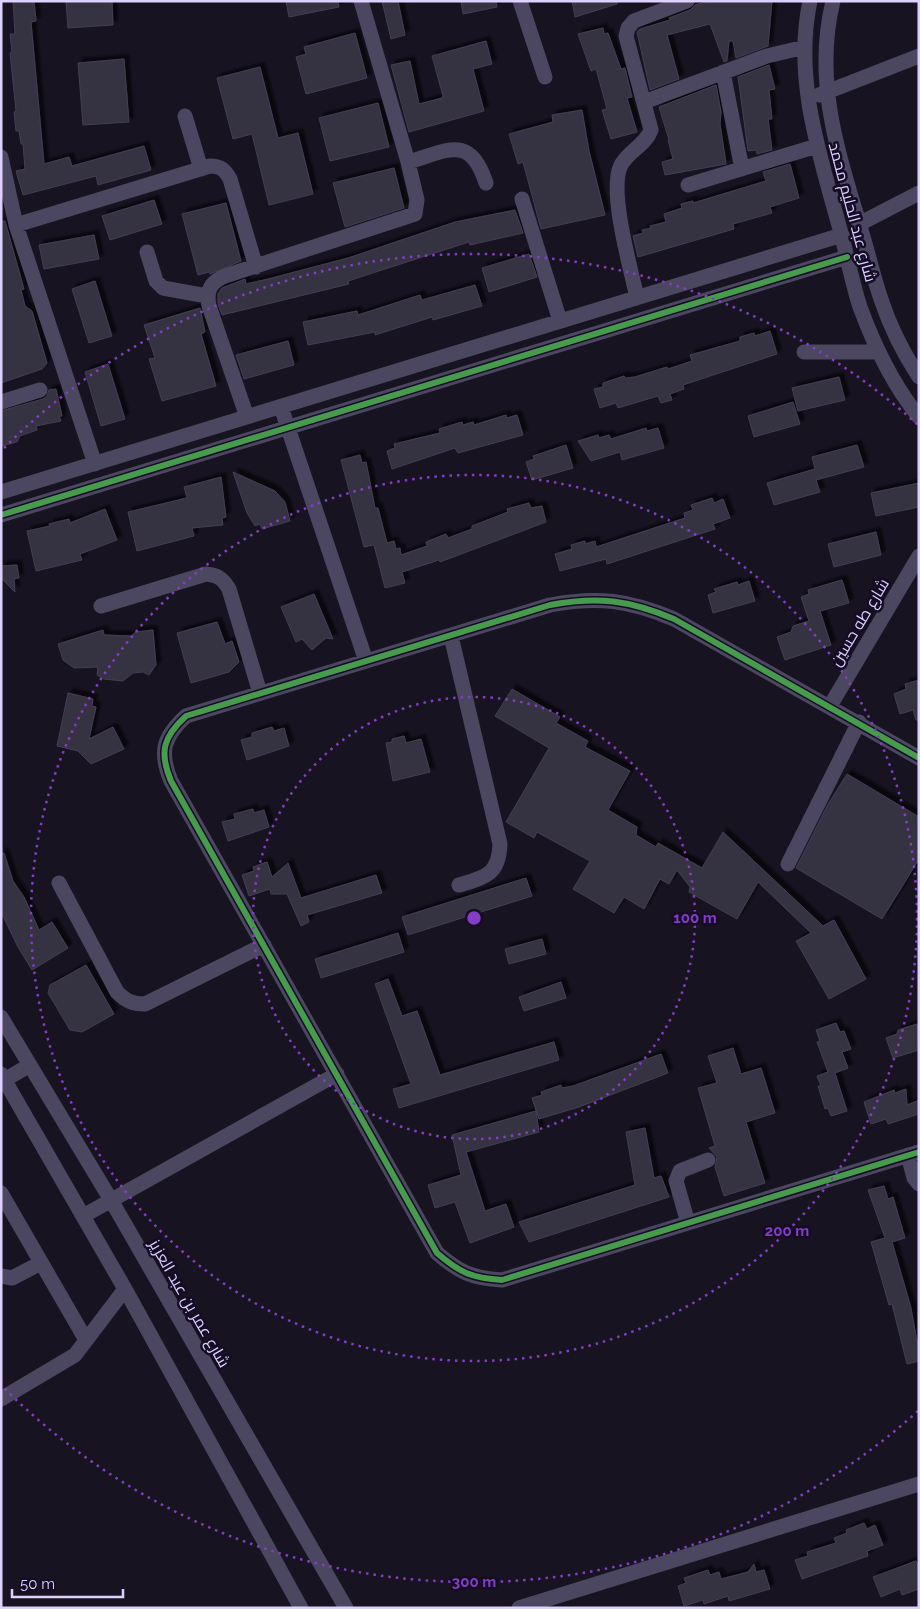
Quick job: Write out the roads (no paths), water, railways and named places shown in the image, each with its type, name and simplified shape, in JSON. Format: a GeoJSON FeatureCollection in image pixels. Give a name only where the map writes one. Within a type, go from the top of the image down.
{"type":"FeatureCollection","features":[{"type":"Feature","properties":{"kind":"street"},"geometry":{"type":"LineString","coordinates":[[247,417],[207,296],[209,287],[216,280],[415,214],[416,200],[408,162],[361,1]]}},
{"type":"Feature","properties":{"kind":"street"},"geometry":{"type":"LineString","coordinates":[[520,1],[545,77]]}},
{"type":"Feature","properties":{"kind":"street"},"geometry":{"type":"LineString","coordinates":[[637,298],[621,228],[618,177],[621,165],[648,139],[651,130],[626,36],[628,28],[634,21],[687,1]]}},
{"type":"Feature","properties":{"kind":"street","name":"شارع عبد الحليم محمد"},"geometry":{"type":"LineString","coordinates":[[810,1],[805,47],[807,97],[817,146],[860,306],[879,352],[907,402],[919,417]]}},
{"type":"Feature","properties":{"kind":"street","name":"شارع عبد الحليم محمد"},"geometry":{"type":"LineString","coordinates":[[833,1],[826,53],[826,93],[832,132],[882,302],[903,351],[919,377]]}},
{"type":"Feature","properties":{"kind":"street"},"geometry":{"type":"LineString","coordinates":[[644,102],[767,56],[805,47]]}},
{"type":"Feature","properties":{"kind":"street"},"geometry":{"type":"LineString","coordinates":[[807,97],[826,93],[919,56]]}},
{"type":"Feature","properties":{"kind":"street"},"geometry":{"type":"LineString","coordinates":[[723,72],[742,169]]}},
{"type":"Feature","properties":{"kind":"street"},"geometry":{"type":"LineString","coordinates":[[185,116],[201,169]]}},
{"type":"Feature","properties":{"kind":"street"},"geometry":{"type":"LineString","coordinates":[[688,185],[817,146]]}},
{"type":"Feature","properties":{"kind":"street"},"geometry":{"type":"LineString","coordinates":[[408,162],[447,150],[457,149],[467,152],[475,158],[486,183]]}},
{"type":"Feature","properties":{"kind":"street"},"geometry":{"type":"LineString","coordinates":[[1,157],[16,225],[95,464]]}},
{"type":"Feature","properties":{"kind":"street"},"geometry":{"type":"LineString","coordinates":[[16,225],[201,169],[218,166],[226,171],[256,267]]}},
{"type":"Feature","properties":{"kind":"street"},"geometry":{"type":"LineString","coordinates":[[859,224],[919,193]]}},
{"type":"Feature","properties":{"kind":"street"},"geometry":{"type":"LineString","coordinates":[[522,199],[560,321]]}},
{"type":"Feature","properties":{"kind":"street"},"geometry":{"type":"LineString","coordinates":[[1,492],[842,235]]}},
{"type":"Feature","properties":{"kind":"street"},"geometry":{"type":"LineString","coordinates":[[147,252],[156,281],[163,288],[207,296]]}},
{"type":"Feature","properties":{"kind":"street"},"geometry":{"type":"LineString","coordinates":[[1,515],[847,257]]}},
{"type":"Feature","properties":{"kind":"street"},"geometry":{"type":"LineString","coordinates":[[804,352],[879,352]]}},
{"type":"Feature","properties":{"kind":"street"},"geometry":{"type":"LineString","coordinates":[[1,402],[40,390]]}},
{"type":"Feature","properties":{"kind":"street"},"geometry":{"type":"LineString","coordinates":[[281,407],[366,661]]}},
{"type":"Feature","properties":{"kind":"street","name":"شارع طه حسين"},"geometry":{"type":"LineString","coordinates":[[830,706],[919,556]]}},
{"type":"Feature","properties":{"kind":"street"},"geometry":{"type":"LineString","coordinates":[[101,606],[206,574],[216,575],[224,580],[229,589],[260,693]]}},
{"type":"Feature","properties":{"kind":"street"},"geometry":{"type":"LineString","coordinates":[[919,758],[859,722],[674,619],[644,606],[613,600],[581,600],[550,606],[186,716],[172,728],[164,745],[164,764],[171,781],[437,1253],[456,1269],[478,1278],[502,1280],[913,1153],[914,1178],[919,1184]]}},
{"type":"Feature","properties":{"kind":"street"},"geometry":{"type":"LineString","coordinates":[[451,636],[500,844],[500,857],[495,868],[485,877],[459,885]]}},
{"type":"Feature","properties":{"kind":"street"},"geometry":{"type":"LineString","coordinates":[[788,864],[859,722]]}},
{"type":"Feature","properties":{"kind":"street"},"geometry":{"type":"LineString","coordinates":[[59,883],[117,992],[124,1000],[134,1004],[145,1004],[264,945]]}},
{"type":"Feature","properties":{"kind":"street","name":"شارع عمر بن عبد العزيز"},"geometry":{"type":"LineString","coordinates":[[1,1017],[112,1200],[346,1608]]}},
{"type":"Feature","properties":{"kind":"street"},"geometry":{"type":"LineString","coordinates":[[30,1065],[2,1079],[125,1289],[301,1608]]}},
{"type":"Feature","properties":{"kind":"street"},"geometry":{"type":"LineString","coordinates":[[83,1216],[337,1074]]}},
{"type":"Feature","properties":{"kind":"street"},"geometry":{"type":"LineString","coordinates":[[688,1223],[676,1181],[680,1171],[708,1160]]}},
{"type":"Feature","properties":{"kind":"street"},"geometry":{"type":"LineString","coordinates":[[1,1193],[86,1340]]}},
{"type":"Feature","properties":{"kind":"street"},"geometry":{"type":"LineString","coordinates":[[1,1276],[12,1278],[41,1263]]}},
{"type":"Feature","properties":{"kind":"street"},"geometry":{"type":"LineString","coordinates":[[1,1399],[75,1354],[125,1289]]}},
{"type":"Feature","properties":{"kind":"street"},"geometry":{"type":"LineString","coordinates":[[520,1608],[919,1484]]}}]}
